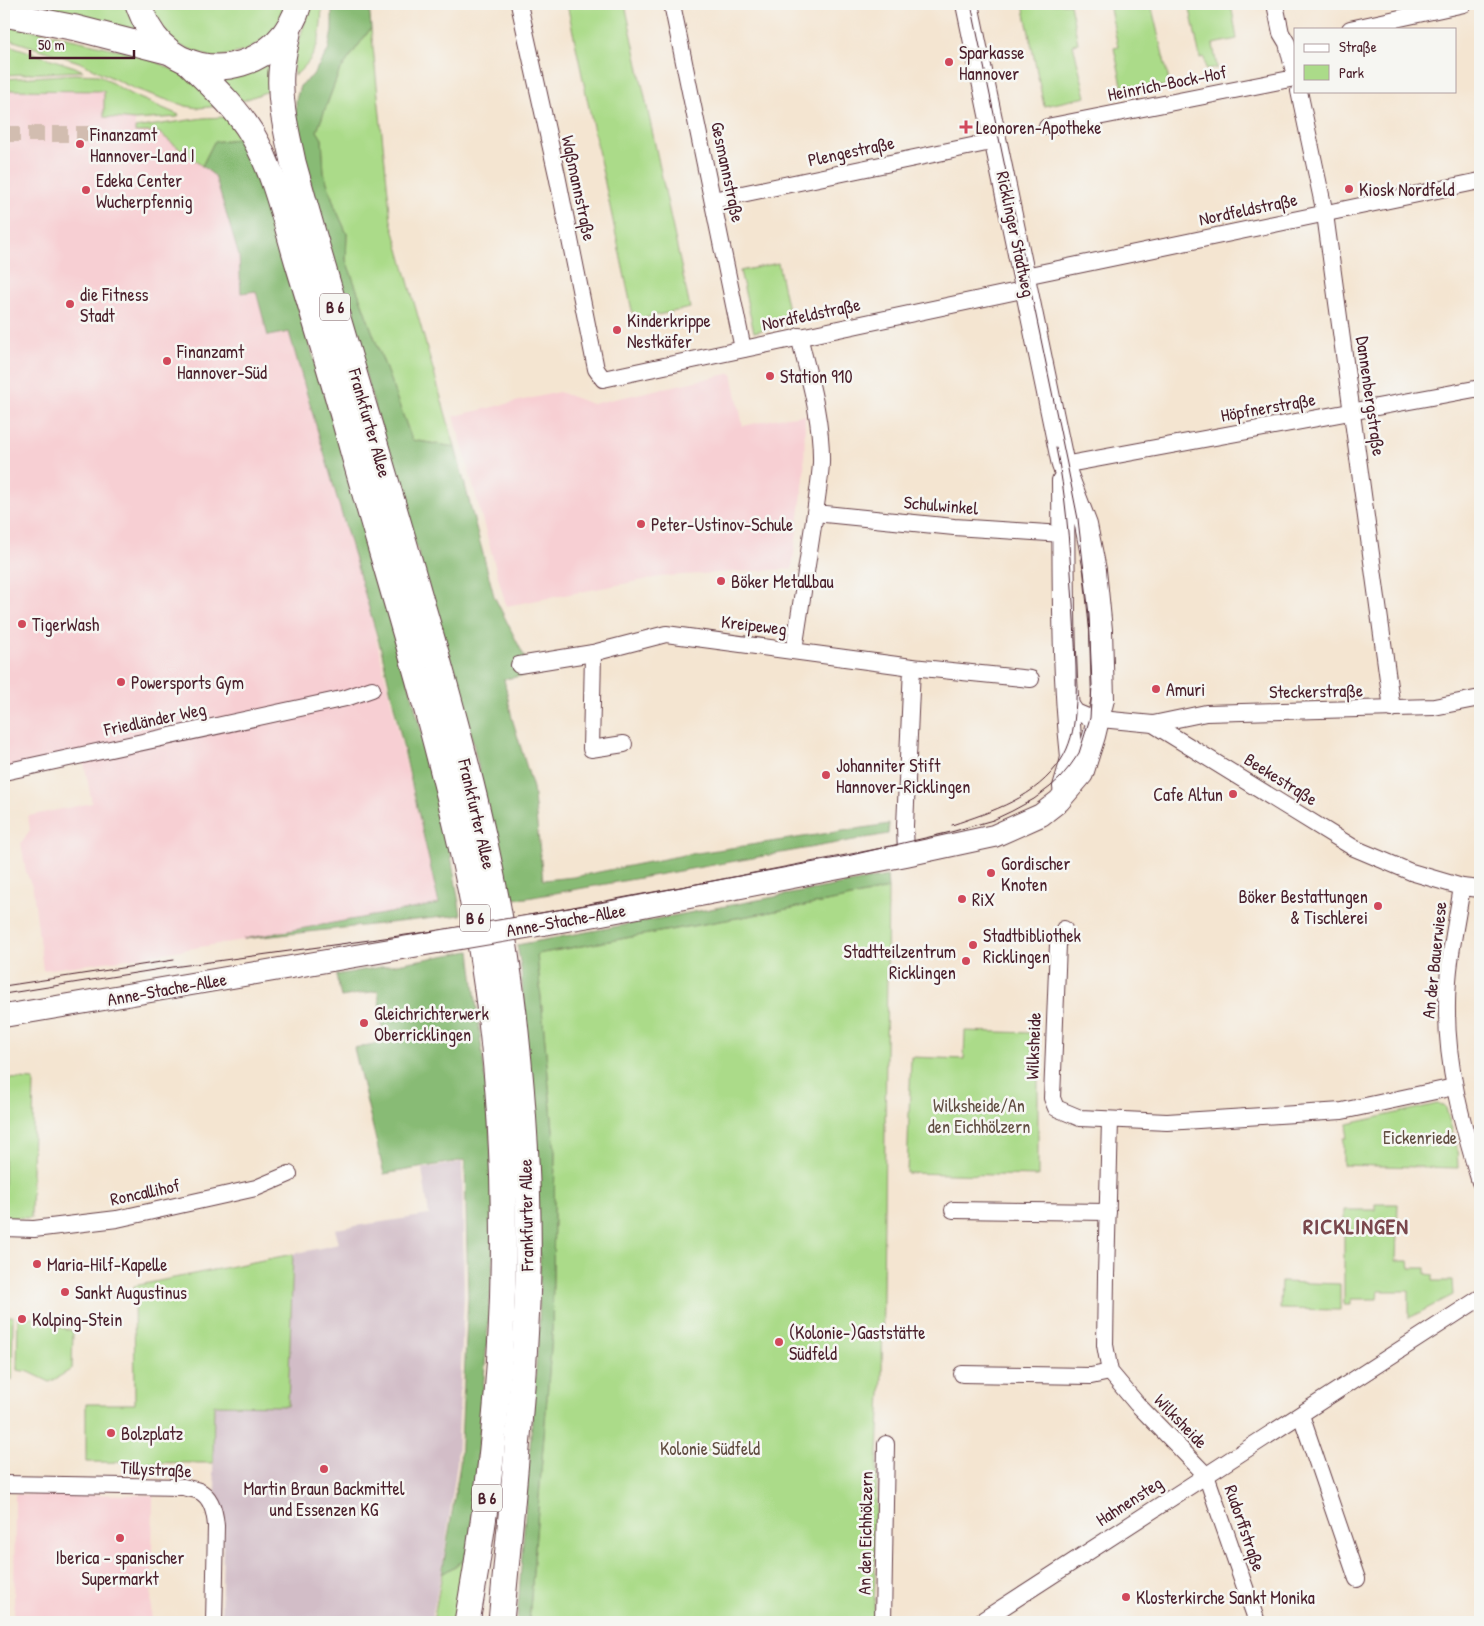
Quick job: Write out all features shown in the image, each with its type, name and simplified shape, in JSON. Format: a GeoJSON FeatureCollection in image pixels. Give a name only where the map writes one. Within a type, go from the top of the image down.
{"type":"FeatureCollection","features":[{"type":"Feature","properties":{"kind":"main road","name":"B 6"},"geometry":{"type":"LineString","coordinates":[[138,4],[151,32],[161,44],[180,57],[203,66],[220,67],[244,63],[269,50],[280,41],[290,27],[299,4]]}},
{"type":"Feature","properties":{"kind":"main road"},"geometry":{"type":"LineString","coordinates":[[4,14],[76,28],[180,57]]}},
{"type":"Feature","properties":{"kind":"main road","name":"Frankfurter Allee"},"geometry":{"type":"LineString","coordinates":[[290,27],[281,72],[281,85],[285,127],[293,162],[455,717],[480,819],[508,966],[524,1112],[528,1257],[522,1381],[501,1622]]}},
{"type":"Feature","properties":{"kind":"main road","name":"Frankfurter Allee"},"geometry":{"type":"LineString","coordinates":[[180,57],[230,105],[242,120],[262,153],[273,182],[343,414],[417,677],[441,765],[471,894],[491,1030],[499,1114],[504,1256],[502,1320],[494,1438],[485,1517],[467,1622]]}},
{"type":"Feature","properties":{"kind":"street","name":"Waßmannstraße"},"geometry":{"type":"LineString","coordinates":[[520,4],[557,174],[596,369],[603,379]]}},
{"type":"Feature","properties":{"kind":"street","name":"Gesmannstraße"},"geometry":{"type":"LineString","coordinates":[[672,4],[743,349]]}},
{"type":"Feature","properties":{"kind":"street","name":"Ricklinger Stadtweg"},"geometry":{"type":"LineString","coordinates":[[967,4],[1063,465],[1086,525],[1094,570],[1101,630],[1101,709]]}},
{"type":"Feature","properties":{"kind":"street"},"geometry":{"type":"LineString","coordinates":[[1275,4],[1281,33],[1291,42],[1294,68]]}},
{"type":"Feature","properties":{"kind":"street"},"geometry":{"type":"LineString","coordinates":[[1354,28],[1432,7],[1464,4]]}},
{"type":"Feature","properties":{"kind":"street","name":"Heinrich-Bock-Hof"},"geometry":{"type":"LineString","coordinates":[[1047,127],[1294,77]]}},
{"type":"Feature","properties":{"kind":"street","name":"Dannenbergstraße"},"geometry":{"type":"LineString","coordinates":[[1299,92],[1325,214],[1392,709]]}},
{"type":"Feature","properties":{"kind":"street","name":"Plengestraße"},"geometry":{"type":"LineString","coordinates":[[713,200],[996,141]]}},
{"type":"Feature","properties":{"kind":"street","name":"Nordfeldstraße"},"geometry":{"type":"LineString","coordinates":[[603,379],[743,349],[1325,214],[1480,181]]}},
{"type":"Feature","properties":{"kind":"street"},"geometry":{"type":"LineString","coordinates":[[794,650],[821,462],[814,396],[799,336]]}},
{"type":"Feature","properties":{"kind":"street","name":"Höpfnerstraße"},"geometry":{"type":"LineString","coordinates":[[1063,465],[1480,388]]}},
{"type":"Feature","properties":{"kind":"street","name":"Ricklinger Stadtweg"},"geometry":{"type":"LineString","coordinates":[[1063,465],[1065,683],[1067,699]]}},
{"type":"Feature","properties":{"kind":"street","name":"Schulwinkel"},"geometry":{"type":"LineString","coordinates":[[815,513],[954,527],[1063,534]]}},
{"type":"Feature","properties":{"kind":"street","name":"Kreipeweg"},"geometry":{"type":"LineString","coordinates":[[519,665],[593,653],[666,634],[912,667],[1031,680]]}},
{"type":"Feature","properties":{"kind":"street"},"geometry":{"type":"LineString","coordinates":[[593,653],[591,749],[624,744]]}},
{"type":"Feature","properties":{"kind":"street"},"geometry":{"type":"LineString","coordinates":[[906,855],[905,826],[912,667]]}},
{"type":"Feature","properties":{"kind":"street","name":"Friedländer Weg"},"geometry":{"type":"LineString","coordinates":[[4,772],[338,700],[372,689]]}},
{"type":"Feature","properties":{"kind":"street","name":"Steckerstraße"},"geometry":{"type":"LineString","coordinates":[[1153,724],[1206,713],[1434,707],[1480,698]]}},
{"type":"Feature","properties":{"kind":"street"},"geometry":{"type":"LineString","coordinates":[[1058,801],[1070,766],[1071,752],[1067,699]]}},
{"type":"Feature","properties":{"kind":"street","name":"Beekestraße"},"geometry":{"type":"LineString","coordinates":[[1067,699],[1076,712],[1090,718],[1101,709],[1153,724],[1354,848],[1411,872],[1462,887],[1480,889]]}},
{"type":"Feature","properties":{"kind":"street"},"geometry":{"type":"LineString","coordinates":[[1071,752],[1101,709]]}},
{"type":"Feature","properties":{"kind":"street","name":"Anne-Stache-Allee"},"geometry":{"type":"LineString","coordinates":[[4,1016],[602,914],[994,836],[1041,815],[1058,801],[1082,774],[1089,757],[1101,709]]}},
{"type":"Feature","properties":{"kind":"street","name":"An der Bauerwiese"},"geometry":{"type":"LineString","coordinates":[[1462,887],[1447,1002],[1448,1040],[1454,1087],[1480,1182]]}},
{"type":"Feature","properties":{"kind":"street","name":"Wilksheide"},"geometry":{"type":"LineString","coordinates":[[1064,929],[1058,944],[1056,961],[1052,1098],[1056,1108],[1068,1114],[1080,1118],[1110,1120],[1105,1345],[1110,1372],[1137,1404],[1206,1475]]}},
{"type":"Feature","properties":{"kind":"street"},"geometry":{"type":"LineString","coordinates":[[1110,1120],[1167,1122],[1309,1114],[1342,1110],[1454,1087]]}},
{"type":"Feature","properties":{"kind":"street","name":"Roncallihof"},"geometry":{"type":"LineString","coordinates":[[4,1228],[34,1229],[117,1220],[256,1188],[290,1174]]}},
{"type":"Feature","properties":{"kind":"street"},"geometry":{"type":"LineString","coordinates":[[953,1210],[1108,1212]]}},
{"type":"Feature","properties":{"kind":"street","name":"Hahnensteg"},"geometry":{"type":"LineString","coordinates":[[980,1622],[1480,1298]]}},
{"type":"Feature","properties":{"kind":"street"},"geometry":{"type":"LineString","coordinates":[[962,1374],[1091,1376],[1110,1372]]}},
{"type":"Feature","properties":{"kind":"street"},"geometry":{"type":"LineString","coordinates":[[1301,1415],[1357,1579]]}},
{"type":"Feature","properties":{"kind":"street","name":"An den Eichhölzern"},"geometry":{"type":"LineString","coordinates":[[883,1622],[886,1444]]}},
{"type":"Feature","properties":{"kind":"street","name":"Rudorffstraße"},"geometry":{"type":"LineString","coordinates":[[1206,1475],[1257,1622]]}},
{"type":"Feature","properties":{"kind":"street","name":"Tillystraße"},"geometry":{"type":"LineString","coordinates":[[4,1484],[184,1487],[200,1491],[210,1501],[215,1512],[214,1622]]}},
{"type":"Feature","properties":{"kind":"shaded area"},"geometry":{"type":"Polygon","coordinates":[[[4,90],[104,91],[104,117],[135,120],[135,132],[158,132],[215,176],[239,256],[241,293],[256,290],[289,331],[368,604],[439,904],[303,930],[121,960],[43,970],[33,889],[26,872],[21,843],[30,830],[28,816],[92,803],[82,753],[4,769],[4,90]]]}},
{"type":"Feature","properties":{"kind":"shaded area","name":"Peter-Ustinov-Schule"},"geometry":{"type":"Polygon","coordinates":[[[732,373],[743,426],[779,418],[805,415],[804,479],[792,569],[665,576],[506,606],[454,416],[559,392],[592,404],[732,373]]]}},
{"type":"Feature","properties":{"kind":"shaded area"},"geometry":{"type":"Polygon","coordinates":[[[462,1162],[464,1296],[457,1463],[442,1569],[431,1622],[221,1622],[224,1515],[216,1496],[213,1475],[214,1404],[288,1406],[293,1254],[339,1244],[335,1229],[429,1215],[422,1169],[462,1162]]]}},
{"type":"Feature","properties":{"kind":"shaded area"},"geometry":{"type":"Polygon","coordinates":[[[15,1494],[153,1495],[151,1622],[14,1622],[15,1494]]]}},
{"type":"Feature","properties":{"kind":"green space"},"geometry":{"type":"Polygon","coordinates":[[[4,4],[128,4],[139,33],[4,4]]]}},
{"type":"Feature","properties":{"kind":"green space"},"geometry":{"type":"Polygon","coordinates":[[[148,4],[287,4],[271,35],[246,51],[213,58],[173,43],[148,4]]]}},
{"type":"Feature","properties":{"kind":"green space"},"geometry":{"type":"Polygon","coordinates":[[[310,4],[322,4],[320,35],[309,61],[294,76],[294,58],[310,4]]]}},
{"type":"Feature","properties":{"kind":"green space"},"geometry":{"type":"Polygon","coordinates":[[[332,4],[369,4],[371,28],[339,72],[317,131],[322,139],[324,173],[335,207],[347,234],[346,260],[412,440],[455,447],[494,596],[533,674],[504,679],[512,718],[533,788],[543,880],[574,877],[684,855],[889,824],[888,834],[527,898],[510,899],[505,887],[466,712],[314,198],[296,125],[296,100],[300,86],[312,76],[328,51],[332,31],[332,4]]]}},
{"type":"Feature","properties":{"kind":"green space"},"geometry":{"type":"Polygon","coordinates":[[[567,4],[625,4],[690,308],[634,320],[567,4]]]}},
{"type":"Feature","properties":{"kind":"green space"},"geometry":{"type":"Polygon","coordinates":[[[1023,4],[1070,4],[1078,43],[1073,44],[1086,97],[1044,106],[1023,4]]]}},
{"type":"Feature","properties":{"kind":"green space"},"geometry":{"type":"Polygon","coordinates":[[[1109,4],[1151,4],[1170,85],[1124,94],[1114,48],[1118,47],[1109,4]]]}},
{"type":"Feature","properties":{"kind":"green space"},"geometry":{"type":"Polygon","coordinates":[[[1189,4],[1231,4],[1237,39],[1213,44],[1217,68],[1206,70],[1204,57],[1200,58],[1189,4]]]}},
{"type":"Feature","properties":{"kind":"green space"},"geometry":{"type":"Polygon","coordinates":[[[14,26],[141,55],[178,72],[203,88],[221,106],[198,108],[186,106],[133,88],[79,62],[11,40],[4,34],[4,27],[14,26]]]}},
{"type":"Feature","properties":{"kind":"green space"},"geometry":{"type":"Polygon","coordinates":[[[371,28],[391,221],[455,447],[412,440],[346,260],[347,234],[335,207],[324,173],[322,139],[317,131],[339,72],[371,28]]]}},
{"type":"Feature","properties":{"kind":"green space"},"geometry":{"type":"Polygon","coordinates":[[[9,45],[83,71],[4,75],[4,49],[6,50],[9,45]]]}},
{"type":"Feature","properties":{"kind":"green space"},"geometry":{"type":"Polygon","coordinates":[[[271,61],[271,90],[242,101],[220,78],[271,61]]]}},
{"type":"Feature","properties":{"kind":"green space"},"geometry":{"type":"Polygon","coordinates":[[[75,74],[99,75],[130,94],[179,115],[178,117],[135,120],[104,117],[104,91],[4,90],[5,79],[75,74]]]}},
{"type":"Feature","properties":{"kind":"green space"},"geometry":{"type":"Polygon","coordinates":[[[226,117],[244,138],[214,142],[202,166],[158,132],[135,132],[135,128],[203,118],[226,117]]]}},
{"type":"Feature","properties":{"kind":"green space"},"geometry":{"type":"Polygon","coordinates":[[[244,138],[252,152],[394,626],[446,826],[461,915],[244,939],[439,904],[382,653],[289,332],[268,336],[256,291],[241,293],[239,256],[215,176],[202,166],[214,142],[244,138]]]}},
{"type":"Feature","properties":{"kind":"green space"},"geometry":{"type":"Polygon","coordinates":[[[778,263],[791,324],[754,332],[740,271],[778,263]]]}},
{"type":"Feature","properties":{"kind":"green space"},"geometry":{"type":"Polygon","coordinates":[[[887,876],[888,889],[837,900],[537,954],[555,1152],[552,1335],[529,1622],[517,1622],[539,1326],[540,1258],[521,967],[517,945],[887,876]]]}},
{"type":"Feature","properties":{"kind":"green space","name":"Kolonie Südfeld"},"geometry":{"type":"Polygon","coordinates":[[[888,889],[882,1375],[877,1469],[874,1622],[529,1622],[552,1335],[555,1152],[537,954],[837,900],[888,889]]]}},
{"type":"Feature","properties":{"kind":"green space"},"geometry":{"type":"Polygon","coordinates":[[[470,951],[489,1110],[495,1238],[468,1558],[442,1574],[460,1464],[468,1297],[465,1160],[384,1174],[354,1048],[384,1042],[378,991],[341,997],[336,975],[470,951]]]}},
{"type":"Feature","properties":{"kind":"green space","name":"Wilksheide/An den Eichhölzern"},"geometry":{"type":"Polygon","coordinates":[[[965,1031],[1033,1033],[1033,1069],[1038,1078],[1038,1176],[907,1173],[911,1057],[964,1059],[965,1031]]]}},
{"type":"Feature","properties":{"kind":"green space"},"geometry":{"type":"Polygon","coordinates":[[[4,1078],[34,1080],[31,1218],[4,1217],[4,1078]]]}},
{"type":"Feature","properties":{"kind":"green space","name":"Eickenriede"},"geometry":{"type":"Polygon","coordinates":[[[1437,1104],[1443,1105],[1446,1108],[1457,1148],[1458,1168],[1343,1165],[1343,1138],[1346,1138],[1348,1124],[1437,1104]]]}},
{"type":"Feature","properties":{"kind":"green space"},"geometry":{"type":"Polygon","coordinates":[[[1375,1204],[1398,1204],[1396,1261],[1409,1261],[1410,1268],[1426,1268],[1426,1274],[1433,1275],[1433,1281],[1452,1281],[1453,1295],[1409,1318],[1409,1291],[1378,1291],[1377,1299],[1351,1299],[1351,1305],[1344,1305],[1344,1210],[1375,1210],[1375,1204]]]}},
{"type":"Feature","properties":{"kind":"green space"},"geometry":{"type":"Polygon","coordinates":[[[293,1254],[288,1406],[214,1405],[213,1463],[86,1462],[86,1404],[135,1404],[134,1286],[293,1254]]]}},
{"type":"Feature","properties":{"kind":"green space"},"geometry":{"type":"Polygon","coordinates":[[[1281,1282],[1340,1284],[1340,1310],[1280,1309],[1281,1282]]]}},
{"type":"Feature","properties":{"kind":"green space"},"geometry":{"type":"Polygon","coordinates":[[[4,1316],[13,1316],[12,1380],[4,1380],[4,1316]]]}},
{"type":"Feature","properties":{"kind":"green space"},"geometry":{"type":"Polygon","coordinates":[[[18,1317],[59,1318],[59,1327],[73,1331],[72,1369],[50,1382],[29,1372],[17,1370],[18,1317]]]}},
{"type":"Feature","properties":{"kind":"green space"},"geometry":{"type":"Polygon","coordinates":[[[468,1558],[457,1622],[433,1622],[442,1574],[468,1558]]]}},
{"type":"Feature","properties":{"kind":"tunnel"},"geometry":{"type":"LineString","coordinates":[[4,134],[93,134]]}},
{"type":"Feature","properties":{"kind":"tram line"},"geometry":{"type":"LineString","coordinates":[[4,994],[173,967],[435,931],[847,856],[951,832],[993,820],[1034,799],[1060,778],[1079,753],[1090,718],[1092,685],[1089,615],[1078,519],[971,4]]}},
{"type":"Feature","properties":{"kind":"tram line"},"geometry":{"type":"LineString","coordinates":[[952,825],[998,808],[1026,794],[1051,773],[1061,760],[1071,737],[1076,696],[1074,618],[1067,518],[1056,448]]}},
{"type":"Feature","properties":{"kind":"tram line"},"geometry":{"type":"LineString","coordinates":[[4,986],[174,960]]}},
{"type":"Feature","properties":{"kind":"place","name":"Sparkasse Hannover"},"geometry":{"type":"Point","coordinates":[949,62]}},
{"type":"Feature","properties":{"kind":"place","name":"Leonoren-Apotheke"},"geometry":{"type":"Point","coordinates":[966,127]}},
{"type":"Feature","properties":{"kind":"place","name":"Finanzamt Hannover-Land I"},"geometry":{"type":"Point","coordinates":[80,144]}},
{"type":"Feature","properties":{"kind":"place","name":"Kiosk Nordfeld"},"geometry":{"type":"Point","coordinates":[1349,189]}},
{"type":"Feature","properties":{"kind":"place","name":"Edeka Center Wucherpfennig"},"geometry":{"type":"Point","coordinates":[86,190]}},
{"type":"Feature","properties":{"kind":"place","name":"die Fitness Stadt"},"geometry":{"type":"Point","coordinates":[70,304]}},
{"type":"Feature","properties":{"kind":"place","name":"Kinderkrippe Nestkäfer"},"geometry":{"type":"Point","coordinates":[617,330]}},
{"type":"Feature","properties":{"kind":"place","name":"Finanzamt Hannover-Süd"},"geometry":{"type":"Point","coordinates":[167,361]}},
{"type":"Feature","properties":{"kind":"place","name":"Station 910"},"geometry":{"type":"Point","coordinates":[770,376]}},
{"type":"Feature","properties":{"kind":"place","name":"Peter-Ustinov-Schule"},"geometry":{"type":"Point","coordinates":[641,524]}},
{"type":"Feature","properties":{"kind":"place","name":"Böker Metallbau"},"geometry":{"type":"Point","coordinates":[721,581]}},
{"type":"Feature","properties":{"kind":"place","name":"TigerWash"},"geometry":{"type":"Point","coordinates":[22,624]}},
{"type":"Feature","properties":{"kind":"place","name":"Powersports Gym"},"geometry":{"type":"Point","coordinates":[121,682]}},
{"type":"Feature","properties":{"kind":"place","name":"Amuri"},"geometry":{"type":"Point","coordinates":[1156,689]}},
{"type":"Feature","properties":{"kind":"place","name":"Johanniter Stift Hannover-Ricklingen"},"geometry":{"type":"Point","coordinates":[826,775]}},
{"type":"Feature","properties":{"kind":"place","name":"Cafe Altun"},"geometry":{"type":"Point","coordinates":[1233,794]}},
{"type":"Feature","properties":{"kind":"place","name":"Gordischer Knoten"},"geometry":{"type":"Point","coordinates":[991,873]}},
{"type":"Feature","properties":{"kind":"place","name":"RiX"},"geometry":{"type":"Point","coordinates":[962,899]}},
{"type":"Feature","properties":{"kind":"place","name":"Böker Bestattungen & Tischlerei"},"geometry":{"type":"Point","coordinates":[1378,906]}},
{"type":"Feature","properties":{"kind":"place","name":"Stadtbibliothek Ricklingen"},"geometry":{"type":"Point","coordinates":[973,945]}},
{"type":"Feature","properties":{"kind":"place","name":"Stadtteilzentrum Ricklingen"},"geometry":{"type":"Point","coordinates":[966,961]}},
{"type":"Feature","properties":{"kind":"place","name":"Gleichrichterwerk Oberricklingen"},"geometry":{"type":"Point","coordinates":[364,1023]}},
{"type":"Feature","properties":{"kind":"place","name":"Maria-Hilf-Kapelle"},"geometry":{"type":"Point","coordinates":[37,1264]}},
{"type":"Feature","properties":{"kind":"place","name":"Sankt Augustinus"},"geometry":{"type":"Point","coordinates":[65,1292]}},
{"type":"Feature","properties":{"kind":"place","name":"Kolping-Stein"},"geometry":{"type":"Point","coordinates":[22,1319]}},
{"type":"Feature","properties":{"kind":"place","name":"(Kolonie-)Gaststätte Südfeld"},"geometry":{"type":"Point","coordinates":[779,1342]}},
{"type":"Feature","properties":{"kind":"place","name":"Bolzplatz"},"geometry":{"type":"Point","coordinates":[111,1433]}},
{"type":"Feature","properties":{"kind":"place","name":"Martin Braun Backmittel und Essenzen KG"},"geometry":{"type":"Point","coordinates":[324,1469]}},
{"type":"Feature","properties":{"kind":"place","name":"Iberica - spanischer Supermarkt"},"geometry":{"type":"Point","coordinates":[120,1538]}},
{"type":"Feature","properties":{"kind":"place","name":"Klosterkirche Sankt Monika"},"geometry":{"type":"Point","coordinates":[1126,1597]}},
{"type":"Feature","properties":{"kind":"district","name":"RICKLINGEN"},"geometry":{"type":"Point","coordinates":[1356,1226]}}]}
